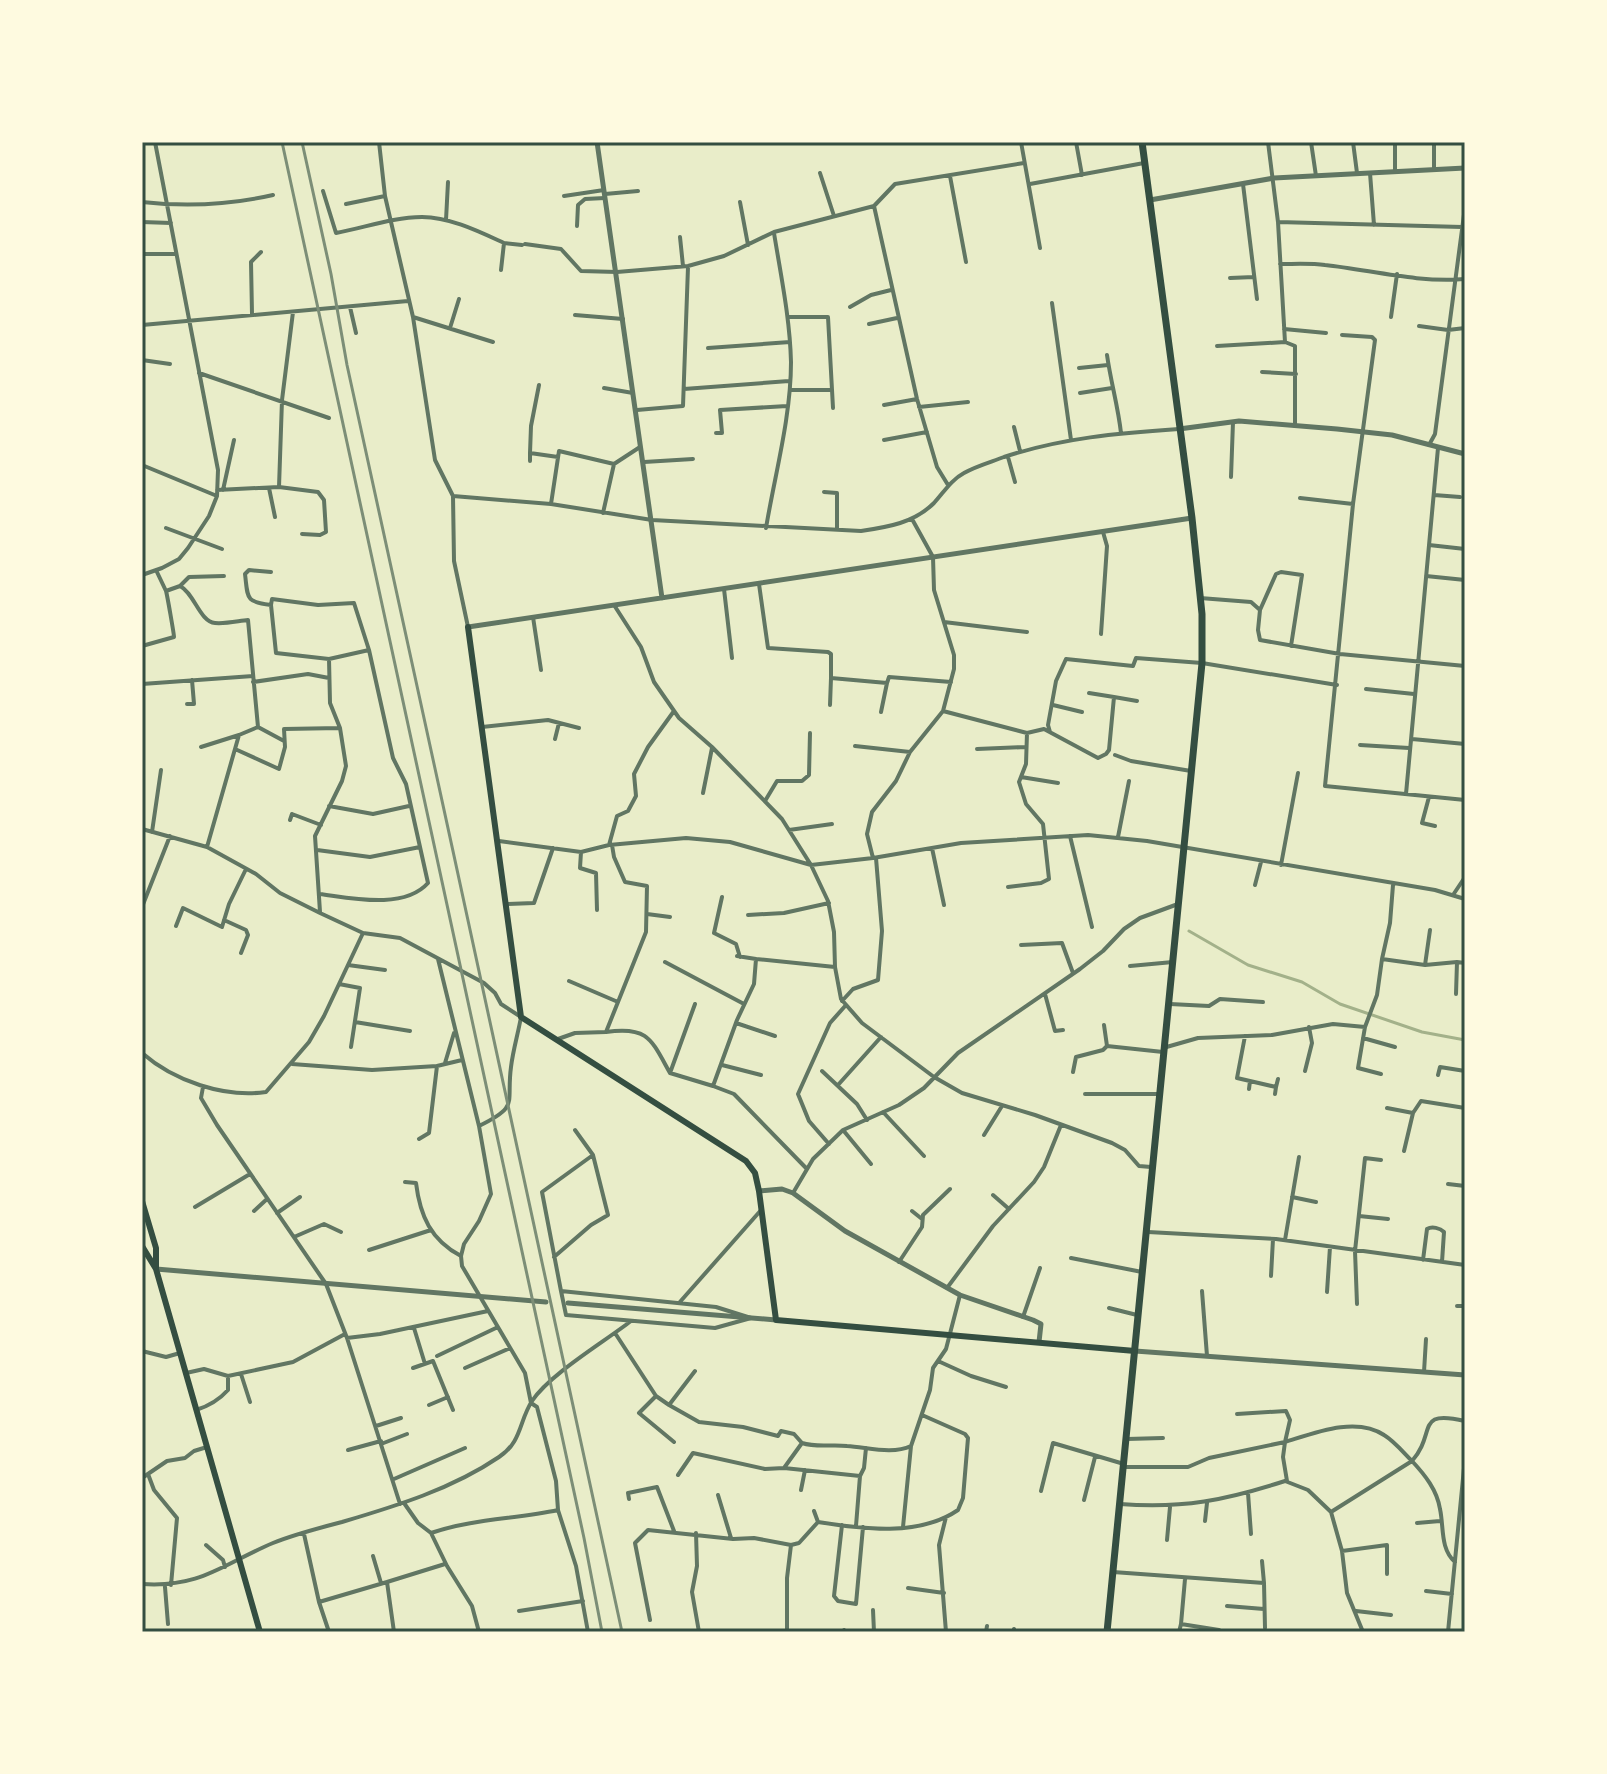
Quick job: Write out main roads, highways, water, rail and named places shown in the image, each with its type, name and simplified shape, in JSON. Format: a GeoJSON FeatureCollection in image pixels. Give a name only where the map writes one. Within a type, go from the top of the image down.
{"type":"FeatureCollection","features":[{"type":"Feature","properties":{"kind":"highway"},"geometry":{"type":"LineString","coordinates":[[1107,1632],[1202,663],[1200,598],[1192,518],[1142,142]]}},
{"type":"Feature","properties":{"kind":"main road"},"geometry":{"type":"LineString","coordinates":[[468,627],[521,1017],[746,1161],[755,1173],[759,1191],[776,1320],[1135,1351]]}},
{"type":"Feature","properties":{"kind":"main road"},"geometry":{"type":"LineString","coordinates":[[142,1201],[156,1248],[156,1269]]}},
{"type":"Feature","properties":{"kind":"main road"},"geometry":{"type":"LineString","coordinates":[[142,1246],[156,1269],[260,1632]]}},
{"type":"Feature","properties":{"kind":"waterway"},"geometry":{"type":"LineString","coordinates":[[1189,931],[1248,965],[1302,982],[1340,1004],[1422,1032],[1465,1040]]}},
{"type":"Feature","properties":{"kind":"railway"},"geometry":{"type":"LineString","coordinates":[[282,142],[602,1632]]}},
{"type":"Feature","properties":{"kind":"railway"},"geometry":{"type":"LineString","coordinates":[[302,142],[347,365],[622,1632]]}}]}
